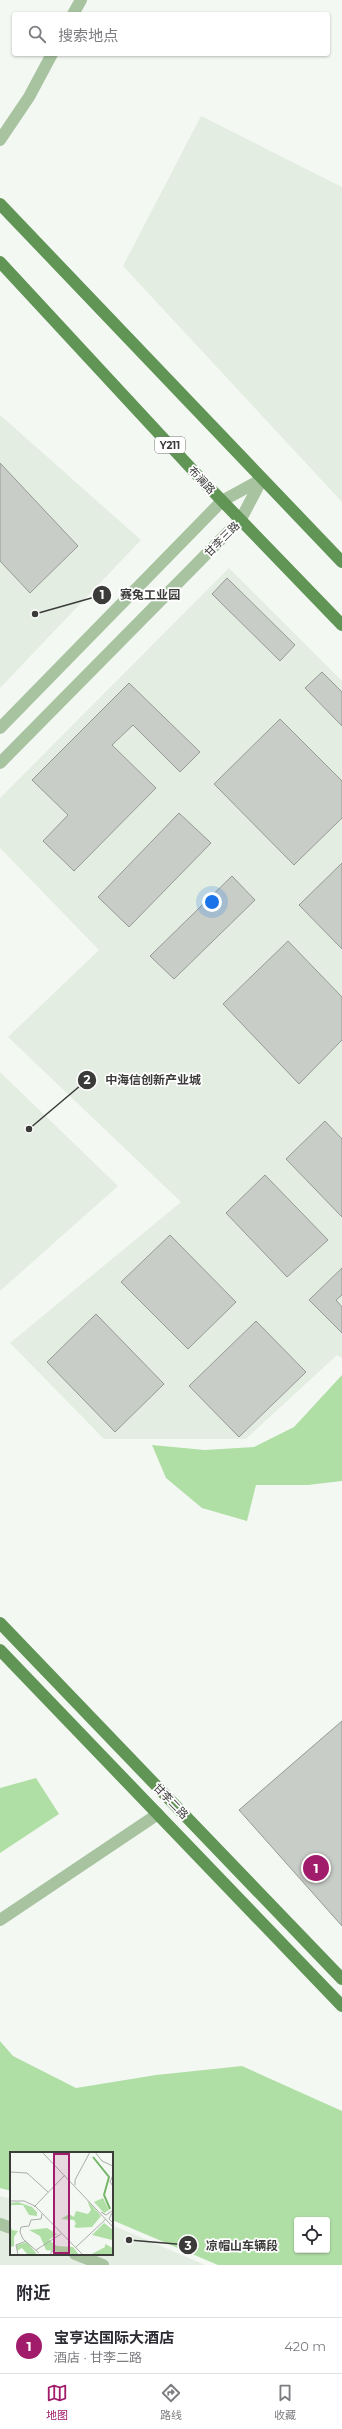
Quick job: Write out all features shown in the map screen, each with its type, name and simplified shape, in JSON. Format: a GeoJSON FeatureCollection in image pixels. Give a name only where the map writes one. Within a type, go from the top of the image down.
{"type":"FeatureCollection","features":[{"type":"Feature","properties":{"kind":"main road"},"geometry":{"type":"LineString","coordinates":[[0,204],[342,562]]}},
{"type":"Feature","properties":{"kind":"main road","name":"布澜路"},"geometry":{"type":"LineString","coordinates":[[0,262],[222,501],[342,625]]}},
{"type":"Feature","properties":{"kind":"main road","name":"甘李二路"},"geometry":{"type":"LineString","coordinates":[[0,1623],[342,1979]]}},
{"type":"Feature","properties":{"kind":"main road","name":"甘李二路"},"geometry":{"type":"LineString","coordinates":[[0,1650],[342,2006]]}},
{"type":"Feature","properties":{"kind":"street"},"geometry":{"type":"LineString","coordinates":[[74,12],[81,0]]}},
{"type":"Feature","properties":{"kind":"street"},"geometry":{"type":"LineString","coordinates":[[0,140],[29,98],[51,56]]}},
{"type":"Feature","properties":{"kind":"street"},"geometry":{"type":"LineString","coordinates":[[0,728],[222,501],[262,479]]}},
{"type":"Feature","properties":{"kind":"street","name":"甘李三路"},"geometry":{"type":"LineString","coordinates":[[0,763],[241,519],[262,479]]}},
{"type":"Feature","properties":{"kind":"street"},"geometry":{"type":"LineString","coordinates":[[0,1920],[158,1814]]}},
{"type":"Feature","properties":{"kind":"street"},"geometry":{"type":"LineString","coordinates":[[0,2224],[10,2228]]}},
{"type":"Feature","properties":{"kind":"street"},"geometry":{"type":"LineString","coordinates":[[78,2255],[103,2265]]}},
{"type":"Feature","properties":{"kind":"shaded area"},"geometry":{"type":"Polygon","coordinates":[[[201,116],[342,187],[342,502],[123,266],[201,116]]]}},
{"type":"Feature","properties":{"kind":"shaded area"},"geometry":{"type":"Polygon","coordinates":[[[0,415],[141,540],[0,688],[0,415]]]}},
{"type":"Feature","properties":{"kind":"shaded area"},"geometry":{"type":"Polygon","coordinates":[[[229,568],[342,681],[342,1358],[337,1355],[246,1439],[104,1439],[10,1343],[181,1202],[8,1037],[99,950],[0,848],[0,798],[229,568]]]}},
{"type":"Feature","properties":{"kind":"shaded area"},"geometry":{"type":"Polygon","coordinates":[[[0,1072],[118,1186],[0,1291],[0,1072]]]}},
{"type":"Feature","properties":{"kind":"shaded area"},"geometry":{"type":"Polygon","coordinates":[[[0,2196],[10,2199],[10,2255],[113,2255],[113,2225],[205,2265],[0,2265],[0,2196]]]}},
{"type":"Feature","properties":{"kind":"green space"},"geometry":{"type":"Polygon","coordinates":[[[342,1375],[342,1481],[308,1485],[256,1485],[247,1521],[202,1508],[166,1478],[152,1445],[205,1450],[254,1447],[294,1427],[342,1375]]]}},
{"type":"Feature","properties":{"kind":"green space"},"geometry":{"type":"Polygon","coordinates":[[[36,1778],[59,1814],[0,1853],[0,1788],[36,1778]]]}},
{"type":"Feature","properties":{"kind":"green space"},"geometry":{"type":"Polygon","coordinates":[[[0,2041],[13,2056],[76,2088],[156,2075],[242,2066],[342,2111],[342,2265],[218,2265],[113,2220],[113,2152],[10,2152],[10,2191],[0,2188],[0,2041]]]}},
{"type":"Feature","properties":{"kind":"building"},"geometry":{"type":"Polygon","coordinates":[[[0,463],[78,546],[30,593],[0,561],[0,463]]]}},
{"type":"Feature","properties":{"kind":"building"},"geometry":{"type":"Polygon","coordinates":[[[227,578],[295,645],[280,661],[212,594],[227,578]]]}},
{"type":"Feature","properties":{"kind":"building"},"geometry":{"type":"Polygon","coordinates":[[[322,672],[342,692],[342,726],[305,688],[322,672]]]}},
{"type":"Feature","properties":{"kind":"building"},"geometry":{"type":"Polygon","coordinates":[[[129,683],[200,752],[180,772],[133,725],[112,745],[156,788],[74,871],[43,841],[68,815],[32,780],[129,683]]]}},
{"type":"Feature","properties":{"kind":"building"},"geometry":{"type":"Polygon","coordinates":[[[280,719],[342,781],[342,818],[294,865],[214,784],[280,719]]]}},
{"type":"Feature","properties":{"kind":"building"},"geometry":{"type":"Polygon","coordinates":[[[179,813],[211,843],[129,927],[98,897],[179,813]]]}},
{"type":"Feature","properties":{"kind":"building"},"geometry":{"type":"Polygon","coordinates":[[[342,863],[342,949],[299,905],[342,863]]]}},
{"type":"Feature","properties":{"kind":"building"},"geometry":{"type":"Polygon","coordinates":[[[232,876],[255,900],[174,979],[150,956],[232,876]]]}},
{"type":"Feature","properties":{"kind":"building"},"geometry":{"type":"Polygon","coordinates":[[[288,941],[342,997],[342,1040],[299,1084],[223,1004],[288,941]]]}},
{"type":"Feature","properties":{"kind":"building"},"geometry":{"type":"Polygon","coordinates":[[[325,1121],[342,1139],[342,1217],[286,1159],[325,1121]]]}},
{"type":"Feature","properties":{"kind":"building"},"geometry":{"type":"Polygon","coordinates":[[[265,1175],[328,1240],[287,1277],[226,1213],[265,1175]]]}},
{"type":"Feature","properties":{"kind":"building"},"geometry":{"type":"Polygon","coordinates":[[[170,1235],[236,1302],[188,1349],[121,1282],[170,1235]]]}},
{"type":"Feature","properties":{"kind":"building"},"geometry":{"type":"Polygon","coordinates":[[[342,1268],[342,1295],[336,1300],[342,1307],[342,1333],[309,1300],[342,1268]]]}},
{"type":"Feature","properties":{"kind":"building"},"geometry":{"type":"Polygon","coordinates":[[[96,1314],[164,1384],[115,1432],[47,1362],[96,1314]]]}},
{"type":"Feature","properties":{"kind":"building"},"geometry":{"type":"Polygon","coordinates":[[[256,1321],[306,1372],[239,1437],[189,1386],[256,1321]]]}},
{"type":"Feature","properties":{"kind":"building"},"geometry":{"type":"Polygon","coordinates":[[[342,1721],[342,1926],[239,1810],[342,1721]]]}},
{"type":"Feature","properties":{"kind":"place","name":"赛兔工业园"},"geometry":{"type":"Point","coordinates":[35,614]}},
{"type":"Feature","properties":{"kind":"place","name":"中海信创新产业城"},"geometry":{"type":"Point","coordinates":[29,1129]}},
{"type":"Feature","properties":{"kind":"place","name":"宝亨达国际大酒店"},"geometry":{"type":"Point","coordinates":[316,1868]}},
{"type":"Feature","properties":{"kind":"place","name":"凉帽山车辆段"},"geometry":{"type":"Point","coordinates":[129,2240]}}]}
